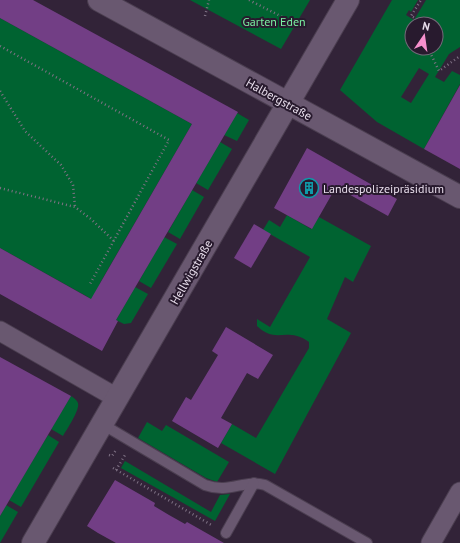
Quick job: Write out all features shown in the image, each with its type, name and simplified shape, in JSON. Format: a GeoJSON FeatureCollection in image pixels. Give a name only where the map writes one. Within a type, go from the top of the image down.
{"type":"FeatureCollection","features":[{"type":"Feature","properties":{"kind":"street","name":"Halbergstraße"},"geometry":{"type":"LineString","coordinates":[[99,0],[460,197]]}},
{"type":"Feature","properties":{"kind":"street","name":"Hellwigstraße"},"geometry":{"type":"LineString","coordinates":[[33,543],[348,0]]}},
{"type":"Feature","properties":{"kind":"street"},"geometry":{"type":"LineString","coordinates":[[0,331],[117,398]]}},
{"type":"Feature","properties":{"kind":"street"},"geometry":{"type":"LineString","coordinates":[[431,543],[460,492]]}},
{"type":"Feature","properties":{"kind":"lane"},"geometry":{"type":"LineString","coordinates":[[102,424],[205,485],[223,489],[254,483],[265,485],[367,543]]}},
{"type":"Feature","properties":{"kind":"lane"},"geometry":{"type":"LineString","coordinates":[[226,533],[254,483]]}},
{"type":"Feature","properties":{"kind":"path"},"geometry":{"type":"LineString","coordinates":[[205,16],[209,0]]}},
{"type":"Feature","properties":{"kind":"path"},"geometry":{"type":"LineString","coordinates":[[250,0],[300,26]]}},
{"type":"Feature","properties":{"kind":"path"},"geometry":{"type":"LineString","coordinates":[[411,16],[421,0]]}},
{"type":"Feature","properties":{"kind":"path"},"geometry":{"type":"LineString","coordinates":[[0,46],[169,140],[90,284]]}},
{"type":"Feature","properties":{"kind":"path"},"geometry":{"type":"LineString","coordinates":[[432,56],[439,71],[460,56]]}},
{"type":"Feature","properties":{"kind":"path"},"geometry":{"type":"LineString","coordinates":[[0,91],[25,131],[61,166],[73,185],[75,207]]}},
{"type":"Feature","properties":{"kind":"path"},"geometry":{"type":"LineString","coordinates":[[0,188],[75,207],[91,219],[114,241]]}},
{"type":"Feature","properties":{"kind":"path"},"geometry":{"type":"LineString","coordinates":[[106,453],[112,456],[117,449],[125,454],[114,469],[226,533]]}},
{"type":"Feature","properties":{"kind":"green space","name":"Garten Eden"},"geometry":{"type":"Polygon","coordinates":[[[190,0],[310,0],[281,49],[190,0]]]}},
{"type":"Feature","properties":{"kind":"green space"},"geometry":{"type":"Polygon","coordinates":[[[392,0],[418,0],[411,12],[409,10],[406,15],[408,16],[404,16],[404,56],[444,56],[444,16],[416,16],[426,0],[460,0],[460,47],[449,54],[435,77],[444,82],[452,71],[460,75],[460,84],[424,149],[377,122],[340,90],[392,0]],[[419,68],[401,97],[411,103],[429,74],[419,68]]]}},
{"type":"Feature","properties":{"kind":"green space"},"geometry":{"type":"Polygon","coordinates":[[[0,18],[192,124],[100,283],[98,309],[88,297],[0,248],[0,18]]]}},
{"type":"Feature","properties":{"kind":"green space"},"geometry":{"type":"Polygon","coordinates":[[[237,113],[249,120],[237,141],[224,135],[237,113]]]}},
{"type":"Feature","properties":{"kind":"green space"},"geometry":{"type":"Polygon","coordinates":[[[220,142],[232,149],[208,190],[196,183],[220,142]]]}},
{"type":"Feature","properties":{"kind":"green space"},"geometry":{"type":"Polygon","coordinates":[[[192,190],[204,197],[180,239],[168,232],[192,190]]]}},
{"type":"Feature","properties":{"kind":"green space"},"geometry":{"type":"Polygon","coordinates":[[[287,215],[311,229],[319,217],[371,246],[353,282],[345,277],[327,319],[351,333],[275,474],[221,443],[232,424],[256,438],[309,348],[309,342],[302,338],[291,335],[272,335],[263,331],[257,326],[257,319],[270,327],[310,257],[263,230],[269,220],[280,227],[287,215]]]}},
{"type":"Feature","properties":{"kind":"green space"},"geometry":{"type":"Polygon","coordinates":[[[164,237],[177,244],[151,288],[139,281],[164,237]]]}},
{"type":"Feature","properties":{"kind":"green space"},"geometry":{"type":"Polygon","coordinates":[[[135,287],[148,294],[131,323],[124,324],[116,320],[135,287]]]}},
{"type":"Feature","properties":{"kind":"green space"},"geometry":{"type":"Polygon","coordinates":[[[71,396],[77,401],[78,406],[73,420],[63,436],[51,429],[71,396]]]}},
{"type":"Feature","properties":{"kind":"green space"},"geometry":{"type":"Polygon","coordinates":[[[147,422],[162,431],[166,425],[229,462],[217,482],[206,478],[138,438],[147,422]]]}},
{"type":"Feature","properties":{"kind":"green space"},"geometry":{"type":"Polygon","coordinates":[[[48,435],[59,442],[21,507],[9,500],[48,435]]]}},
{"type":"Feature","properties":{"kind":"green space"},"geometry":{"type":"Polygon","coordinates":[[[125,461],[211,512],[220,495],[230,494],[215,521],[121,468],[125,461]]]}},
{"type":"Feature","properties":{"kind":"green space"},"geometry":{"type":"Polygon","coordinates":[[[6,505],[18,512],[0,543],[0,516],[6,505]]]}},
{"type":"Feature","properties":{"kind":"building"},"geometry":{"type":"Polygon","coordinates":[[[0,0],[33,0],[238,112],[116,320],[118,321],[102,351],[0,294],[0,248],[91,299],[192,124],[0,18],[0,0]]]}},
{"type":"Feature","properties":{"kind":"building"},"geometry":{"type":"Polygon","coordinates":[[[460,85],[460,169],[424,149],[460,85]]]}},
{"type":"Feature","properties":{"kind":"building","name":"Landespolizeipräsidium"},"geometry":{"type":"Polygon","coordinates":[[[307,148],[397,199],[388,216],[336,187],[312,229],[274,208],[307,148]]]}},
{"type":"Feature","properties":{"kind":"building"},"geometry":{"type":"Polygon","coordinates":[[[254,224],[271,234],[251,268],[234,258],[254,224]]]}},
{"type":"Feature","properties":{"kind":"building"},"geometry":{"type":"Polygon","coordinates":[[[226,327],[273,355],[258,379],[247,373],[221,418],[232,424],[218,448],[172,421],[186,397],[191,400],[218,355],[212,351],[226,327]]]}},
{"type":"Feature","properties":{"kind":"building"},"geometry":{"type":"Polygon","coordinates":[[[0,357],[71,396],[0,516],[0,357]]]}},
{"type":"Feature","properties":{"kind":"building"},"geometry":{"type":"Polygon","coordinates":[[[115,480],[155,503],[154,506],[169,515],[185,524],[187,522],[224,543],[116,543],[98,533],[87,526],[115,480]]]}},
{"type":"Feature","properties":{"kind":"place","name":"Landespolizeipräsidium"},"geometry":{"type":"Point","coordinates":[309,188]}}]}
